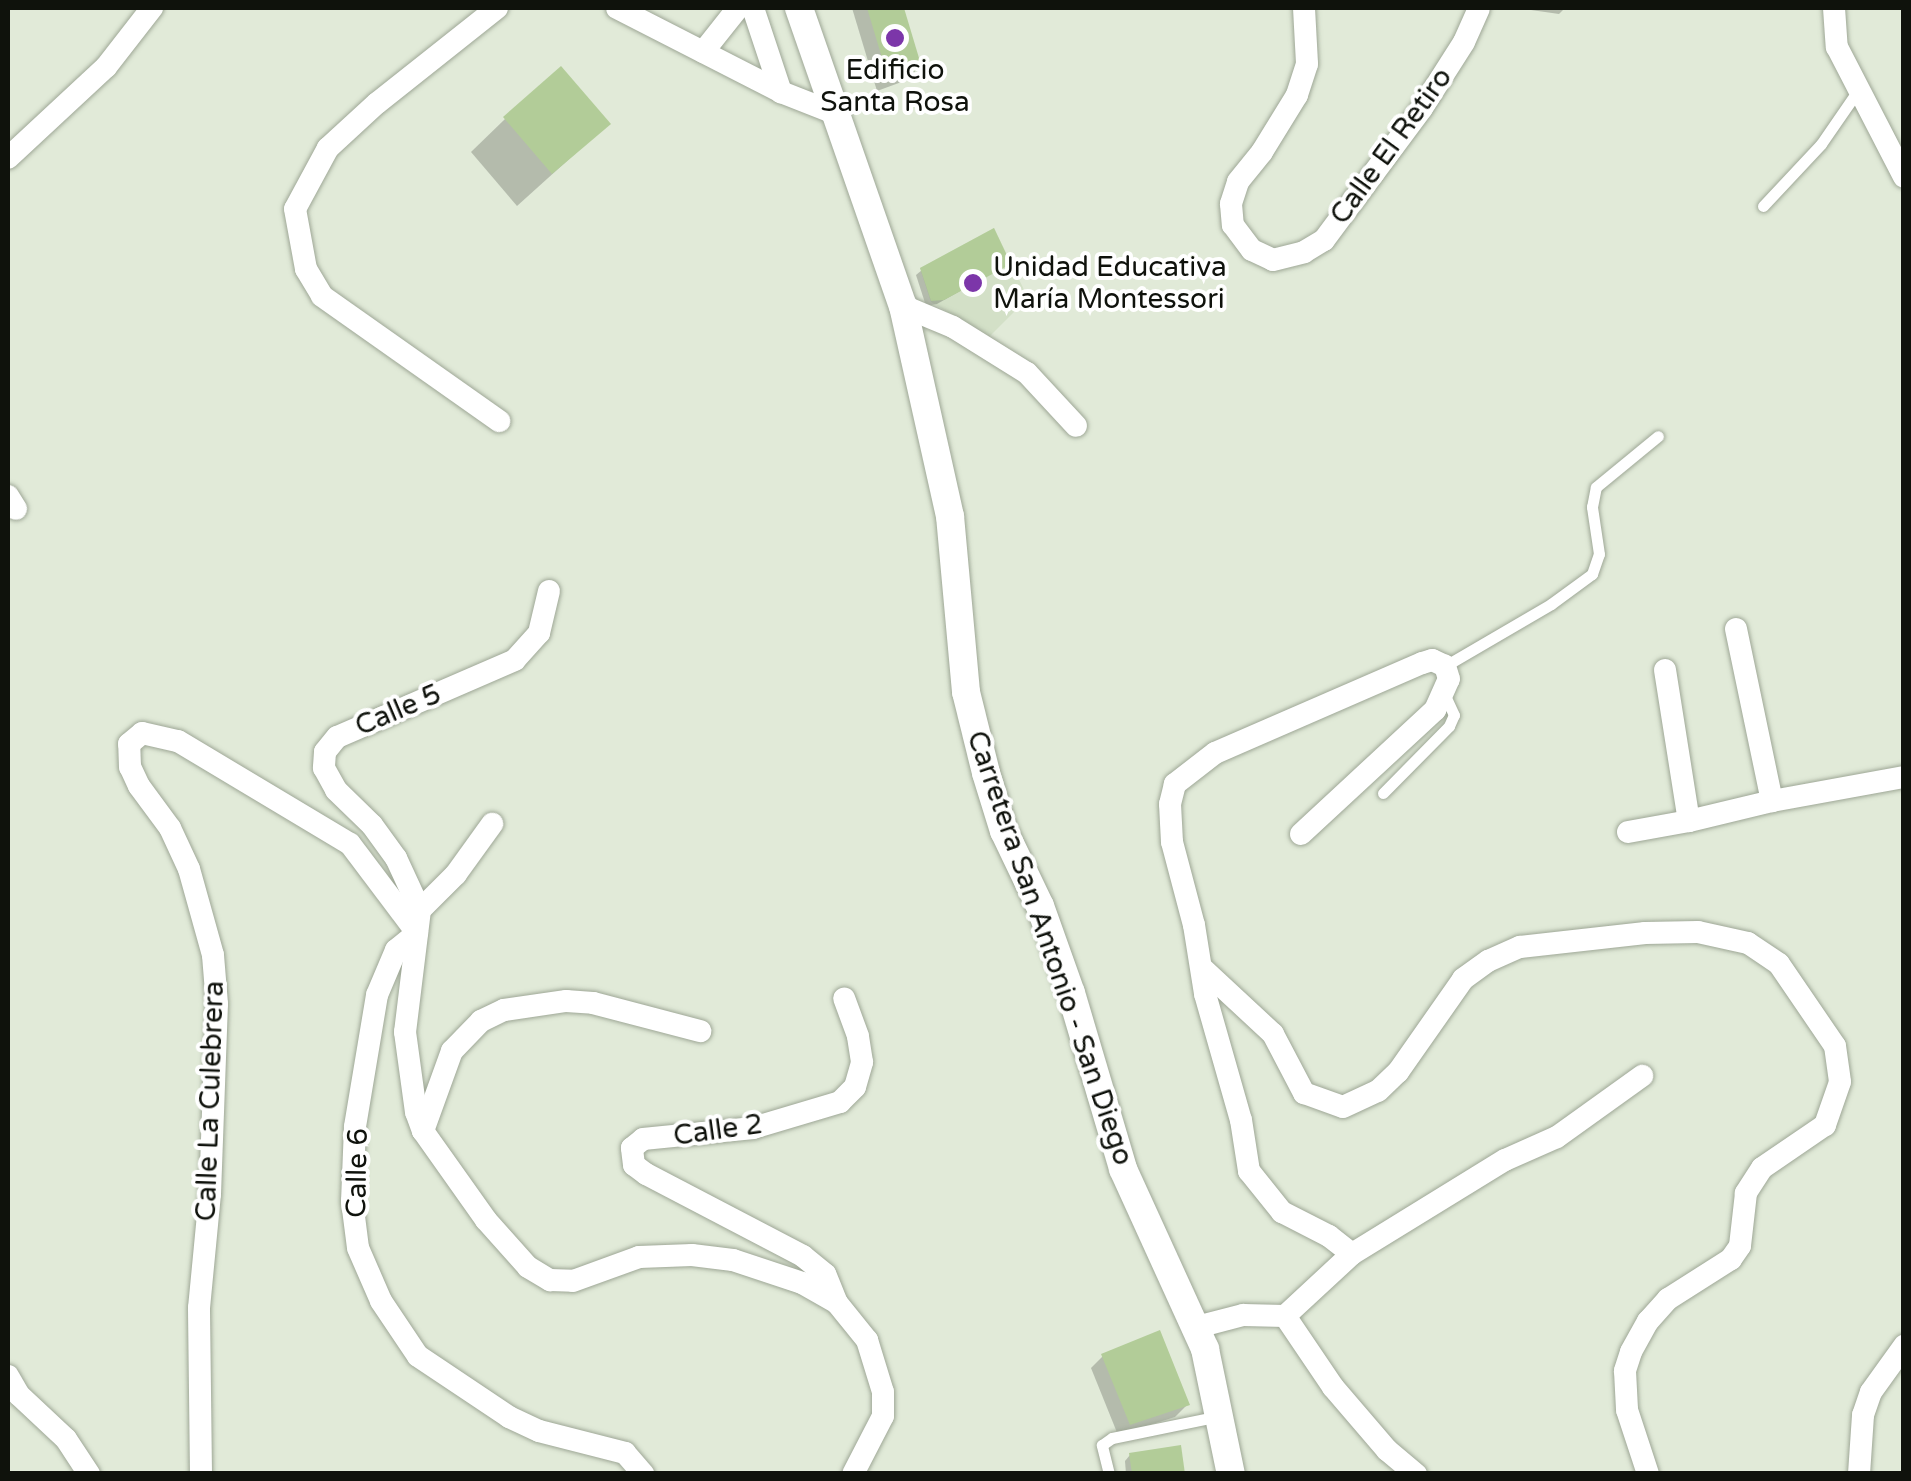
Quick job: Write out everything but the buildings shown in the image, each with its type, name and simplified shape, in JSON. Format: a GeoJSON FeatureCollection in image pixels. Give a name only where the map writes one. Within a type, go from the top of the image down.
{"type":"FeatureCollection","features":[{"type":"Feature","properties":{"kind":"street"},"geometry":{"type":"LineString","coordinates":[[8,158],[106,67],[152,8]]}},
{"type":"Feature","properties":{"kind":"street"},"geometry":{"type":"LineString","coordinates":[[497,8],[377,102],[328,148],[295,209],[306,270],[322,296],[499,420]]}},
{"type":"Feature","properties":{"kind":"street"},"geometry":{"type":"LineString","coordinates":[[617,8],[782,92],[837,114]]}},
{"type":"Feature","properties":{"kind":"street"},"geometry":{"type":"LineString","coordinates":[[703,52],[738,8]]}},
{"type":"Feature","properties":{"kind":"street"},"geometry":{"type":"LineString","coordinates":[[753,8],[782,92]]}},
{"type":"Feature","properties":{"kind":"street","name":"Carretera San Antonio - San Diego"},"geometry":{"type":"LineString","coordinates":[[800,8],[903,306],[950,516],[966,692],[986,773],[1004,831],[1040,906],[1071,993],[1123,1169],[1197,1326],[1231,1474]]}},
{"type":"Feature","properties":{"kind":"street","name":"Calle El Retiro"},"geometry":{"type":"LineString","coordinates":[[1304,8],[1308,51],[1297,95],[1262,152],[1238,182],[1232,204],[1233,225],[1242,238],[1252,250],[1273,260],[1304,252],[1324,240],[1422,108],[1464,42],[1479,8]]}},
{"type":"Feature","properties":{"kind":"street"},"geometry":{"type":"LineString","coordinates":[[1834,8],[1837,48],[1904,177]]}},
{"type":"Feature","properties":{"kind":"street"},"geometry":{"type":"LineString","coordinates":[[903,306],[954,326],[1027,372],[1076,426]]}},
{"type":"Feature","properties":{"kind":"street","name":"Calle 5"},"geometry":{"type":"LineString","coordinates":[[418,922],[396,858],[372,825],[336,790],[324,768],[325,752],[337,736],[527,651],[539,634],[549,591]]}},
{"type":"Feature","properties":{"kind":"street"},"geometry":{"type":"LineString","coordinates":[[1736,629],[1772,801]]}},
{"type":"Feature","properties":{"kind":"street"},"geometry":{"type":"LineString","coordinates":[[1302,834],[1434,710],[1449,679],[1445,666],[1432,660],[1422,663],[1215,753],[1175,784],[1169,819],[1202,968],[1204,994],[1241,1120],[1248,1171],[1282,1212],[1330,1236],[1352,1254]]}},
{"type":"Feature","properties":{"kind":"street"},"geometry":{"type":"LineString","coordinates":[[1665,670],[1689,821]]}},
{"type":"Feature","properties":{"kind":"street","name":"Calle La Culebrera"},"geometry":{"type":"LineString","coordinates":[[201,1474],[198,1308],[210,1194],[217,1004],[213,954],[189,870],[170,828],[139,786],[128,744],[142,733],[178,740],[350,844],[418,922]]}},
{"type":"Feature","properties":{"kind":"street"},"geometry":{"type":"LineString","coordinates":[[1628,832],[1904,777]]}},
{"type":"Feature","properties":{"kind":"street","name":"Calle 6"},"geometry":{"type":"LineString","coordinates":[[492,824],[396,950],[376,995],[356,1127],[352,1200],[358,1248],[381,1301],[418,1356],[508,1418],[539,1431],[625,1452],[643,1474]]}},
{"type":"Feature","properties":{"kind":"street"},"geometry":{"type":"LineString","coordinates":[[418,922],[405,1032],[408,1076],[423,1131],[486,1220],[528,1267],[550,1280],[573,1281],[639,1257],[692,1254],[733,1260],[802,1283],[836,1303],[866,1340],[882,1392],[883,1416],[853,1474]]}},
{"type":"Feature","properties":{"kind":"street"},"geometry":{"type":"LineString","coordinates":[[1202,968],[1272,1034],[1304,1093],[1343,1107],[1378,1091],[1398,1072],[1463,979],[1488,961],[1520,947],[1645,933],[1698,932],[1748,942],[1779,964],[1835,1046],[1840,1082],[1825,1125],[1762,1168],[1746,1193],[1740,1246],[1731,1259],[1668,1299],[1648,1321],[1631,1352],[1625,1371],[1627,1410],[1648,1474]]}},
{"type":"Feature","properties":{"kind":"street","name":"Calle 2"},"geometry":{"type":"LineString","coordinates":[[836,1303],[825,1274],[803,1256],[646,1174],[634,1165],[632,1148],[643,1138],[753,1128],[840,1102],[855,1087],[862,1062],[858,1036],[844,998]]}},
{"type":"Feature","properties":{"kind":"street"},"geometry":{"type":"LineString","coordinates":[[423,1131],[452,1051],[481,1021],[504,1010],[566,1001],[700,1031]]}},
{"type":"Feature","properties":{"kind":"street"},"geometry":{"type":"LineString","coordinates":[[1197,1326],[1243,1315],[1286,1316],[1352,1254],[1505,1160],[1557,1137],[1642,1076]]}},
{"type":"Feature","properties":{"kind":"street"},"geometry":{"type":"LineString","coordinates":[[1286,1316],[1333,1387],[1387,1450],[1416,1474]]}},
{"type":"Feature","properties":{"kind":"street"},"geometry":{"type":"LineString","coordinates":[[1859,1474],[1863,1416],[1871,1392],[1904,1346]]}},
{"type":"Feature","properties":{"kind":"street"},"geometry":{"type":"LineString","coordinates":[[8,1376],[35,1412],[66,1439],[89,1474]]}},
{"type":"Feature","properties":{"kind":"lane"},"geometry":{"type":"LineString","coordinates":[[1763,206],[1821,144],[1859,89]]}},
{"type":"Feature","properties":{"kind":"lane"},"geometry":{"type":"LineString","coordinates":[[1445,666],[1578,588],[1592,574],[1599,554],[1592,507],[1596,488],[1658,436]]}},
{"type":"Feature","properties":{"kind":"lane"},"geometry":{"type":"LineString","coordinates":[[1384,793],[1449,726],[1454,715],[1444,694]]}},
{"type":"Feature","properties":{"kind":"lane"},"geometry":{"type":"LineString","coordinates":[[1109,1474],[1102,1445],[1112,1438],[1220,1416]]}},
{"type":"Feature","properties":{"kind":"shaded area","name":"Unidad Educativa María Montessori"},"geometry":{"type":"Polygon","coordinates":[[[994,228],[1028,298],[989,337],[931,302],[920,268],[994,228]]]}},
{"type":"Feature","properties":{"kind":"place","name":"Edificio Santa Rosa"},"geometry":{"type":"Point","coordinates":[895,38]}},
{"type":"Feature","properties":{"kind":"place","name":"Unidad Educativa María Montessori"},"geometry":{"type":"Point","coordinates":[973,283]}}]}
